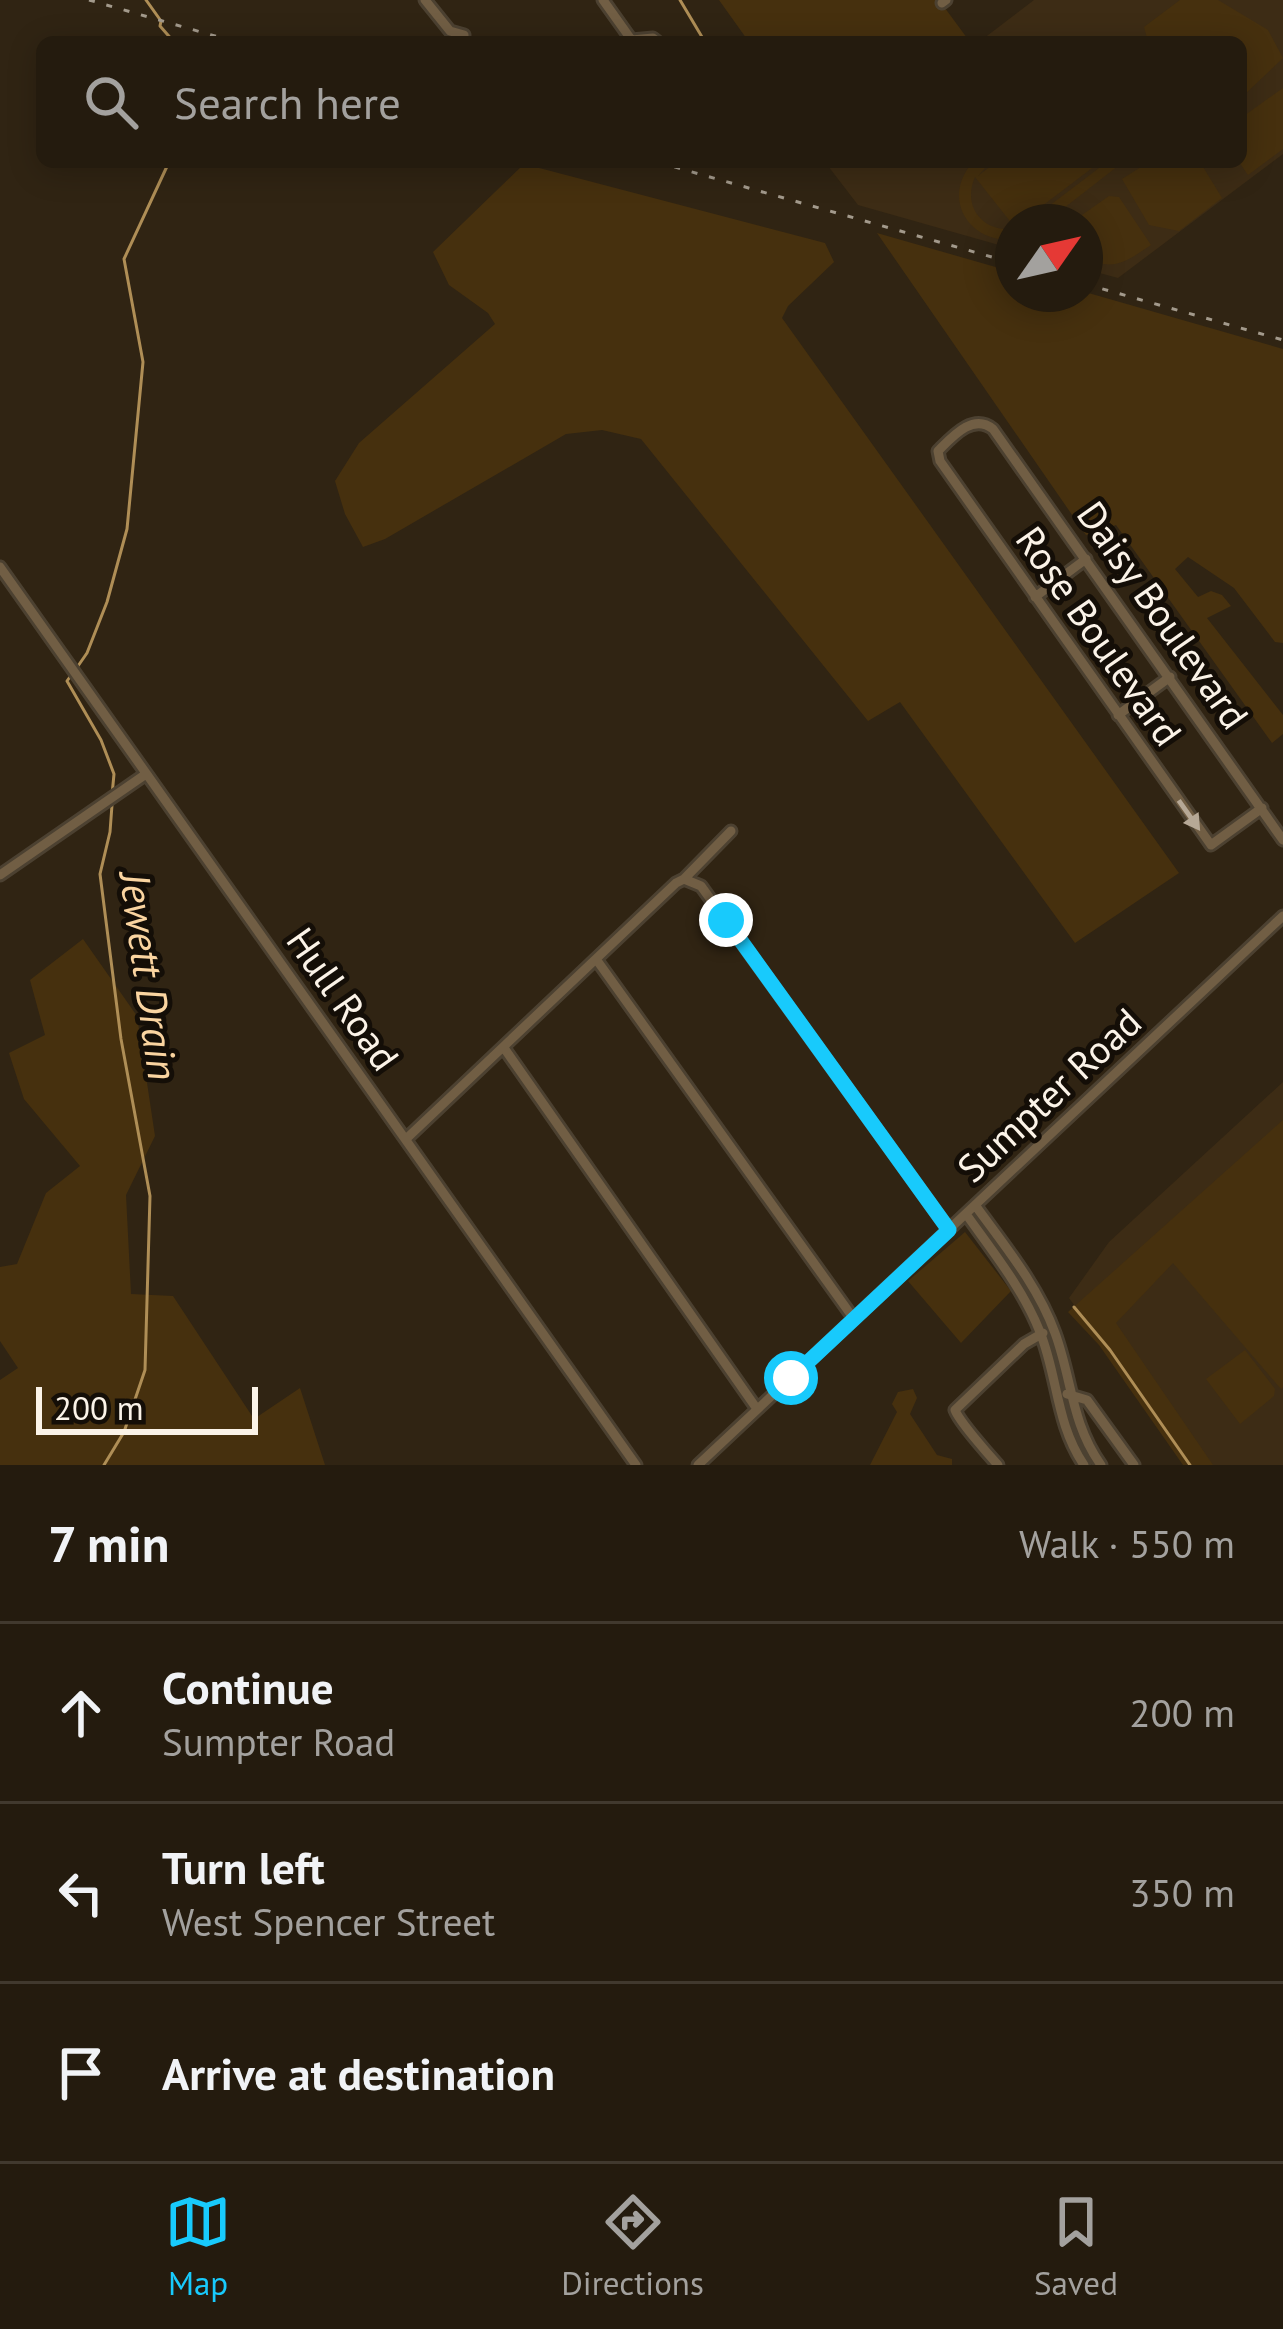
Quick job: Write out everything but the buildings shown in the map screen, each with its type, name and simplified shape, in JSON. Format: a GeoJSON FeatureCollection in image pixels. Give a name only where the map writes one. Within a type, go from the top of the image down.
{"type":"FeatureCollection","features":[{"type":"Feature","properties":{"kind":"street"},"geometry":{"type":"LineString","coordinates":[[425,0],[450,31],[464,34]]}},
{"type":"Feature","properties":{"kind":"street"},"geometry":{"type":"LineString","coordinates":[[603,0],[628,36]]}},
{"type":"Feature","properties":{"kind":"street","name":"Daisy Boulevard"},"geometry":{"type":"LineString","coordinates":[[940,461],[938,451],[968,427],[978,422],[991,427],[1283,840]]}},
{"type":"Feature","properties":{"kind":"street","name":"Rose Boulevard"},"geometry":{"type":"LineString","coordinates":[[940,461],[1211,845],[1262,808]]}},
{"type":"Feature","properties":{"kind":"street"},"geometry":{"type":"LineString","coordinates":[[1035,597],[1086,559]]}},
{"type":"Feature","properties":{"kind":"street","name":"Hull Road"},"geometry":{"type":"LineString","coordinates":[[0,567],[636,1465]]}},
{"type":"Feature","properties":{"kind":"street"},"geometry":{"type":"LineString","coordinates":[[1118,716],[1170,677]]}},
{"type":"Feature","properties":{"kind":"street"},"geometry":{"type":"LineString","coordinates":[[0,875],[146,774]]}},
{"type":"Feature","properties":{"kind":"street"},"geometry":{"type":"LineString","coordinates":[[406,1139],[676,883],[689,880],[731,831]]}},
{"type":"Feature","properties":{"kind":"street"},"geometry":{"type":"LineString","coordinates":[[689,880],[700,886],[726,920],[949,1230]]}},
{"type":"Feature","properties":{"kind":"street","name":"Sumpter Road"},"geometry":{"type":"LineString","coordinates":[[698,1465],[1283,916]]}},
{"type":"Feature","properties":{"kind":"street"},"geometry":{"type":"LineString","coordinates":[[596,959],[854,1319]]}},
{"type":"Feature","properties":{"kind":"street"},"geometry":{"type":"LineString","coordinates":[[504,1048],[757,1409]]}},
{"type":"Feature","properties":{"kind":"street"},"geometry":{"type":"LineString","coordinates":[[970,1209],[1041,1334],[1067,1436],[1084,1465]]}},
{"type":"Feature","properties":{"kind":"street"},"geometry":{"type":"LineString","coordinates":[[970,1209],[1030,1282],[1054,1329],[1076,1417],[1099,1464]]}},
{"type":"Feature","properties":{"kind":"street"},"geometry":{"type":"LineString","coordinates":[[998,1465],[956,1418],[955,1410],[1024,1343],[1054,1329]]}},
{"type":"Feature","properties":{"kind":"street"},"geometry":{"type":"LineString","coordinates":[[1056,1396],[1070,1394],[1087,1400],[1134,1465]]}},
{"type":"Feature","properties":{"kind":"shaded area"},"geometry":{"type":"Polygon","coordinates":[[[719,0],[939,0],[966,36],[745,36],[719,0]]]}},
{"type":"Feature","properties":{"kind":"shaded area"},"geometry":{"type":"Polygon","coordinates":[[[1034,0],[1283,0],[1283,154],[1118,278],[1103,274],[1103,204],[995,204],[995,244],[858,205],[830,168],[1247,168],[1247,36],[987,36],[1034,0]]]}},
{"type":"Feature","properties":{"kind":"shaded area"},"geometry":{"type":"Polygon","coordinates":[[[1180,0],[1218,0],[1268,30],[1283,58],[1247,92],[1247,36],[1146,36],[1144,27],[1180,0]]]}},
{"type":"Feature","properties":{"kind":"shaded area"},"geometry":{"type":"Polygon","coordinates":[[[1283,88],[1283,149],[1248,175],[1243,168],[1247,168],[1247,114],[1283,88]]]}},
{"type":"Feature","properties":{"kind":"shaded area"},"geometry":{"type":"Polygon","coordinates":[[[520,168],[539,168],[825,243],[834,262],[788,306],[782,318],[1179,873],[1075,943],[900,702],[868,721],[641,439],[602,430],[566,434],[385,539],[363,547],[345,514],[335,481],[359,443],[495,324],[488,313],[449,285],[433,252],[520,168]]]}},
{"type":"Feature","properties":{"kind":"shaded area"},"geometry":{"type":"Polygon","coordinates":[[[969,168],[985,168],[978,176],[988,168],[1092,168],[1045,204],[996,204],[975,177],[973,207],[984,222],[995,227],[995,238],[972,226],[964,215],[959,190],[969,168]]]}},
{"type":"Feature","properties":{"kind":"shaded area"},"geometry":{"type":"Polygon","coordinates":[[[1099,168],[1115,168],[1069,204],[1052,204],[1099,168]]]}},
{"type":"Feature","properties":{"kind":"shaded area"},"geometry":{"type":"Polygon","coordinates":[[[1139,168],[1204,168],[1222,198],[1179,231],[1149,225],[1122,179],[1139,168]]]}},
{"type":"Feature","properties":{"kind":"shaded area"},"geometry":{"type":"Polygon","coordinates":[[[1109,196],[1119,197],[1151,245],[1127,260],[1103,263],[1103,204],[1098,204],[1109,196]]]}},
{"type":"Feature","properties":{"kind":"shaded area"},"geometry":{"type":"Polygon","coordinates":[[[877,233],[995,267],[995,312],[1103,312],[1103,297],[1283,349],[1283,643],[1275,642],[1234,588],[1188,557],[1175,569],[1198,597],[1211,591],[1231,606],[1207,618],[1283,715],[1283,734],[1272,743],[1116,525],[1086,535],[877,233]]]}},
{"type":"Feature","properties":{"kind":"shaded area"},"geometry":{"type":"Polygon","coordinates":[[[83,939],[137,1016],[155,1136],[126,1195],[131,1294],[173,1296],[254,1419],[300,1388],[325,1465],[0,1465],[0,1380],[18,1368],[0,1341],[0,1267],[17,1264],[46,1193],[80,1166],[24,1099],[9,1053],[45,1035],[30,980],[83,939]]]}},
{"type":"Feature","properties":{"kind":"shaded area"},"geometry":{"type":"Polygon","coordinates":[[[1283,1082],[1283,1465],[1190,1465],[1069,1298],[1109,1242],[1283,1082]]]}},
{"type":"Feature","properties":{"kind":"shaded area"},"geometry":{"type":"Polygon","coordinates":[[[1283,1120],[1283,1387],[1173,1263],[1116,1323],[1213,1465],[1183,1465],[1099,1345],[1068,1312],[1283,1120]]]}},
{"type":"Feature","properties":{"kind":"shaded area"},"geometry":{"type":"Polygon","coordinates":[[[965,1232],[1011,1291],[961,1343],[908,1281],[965,1232]]]}},
{"type":"Feature","properties":{"kind":"shaded area"},"geometry":{"type":"Polygon","coordinates":[[[1245,1350],[1275,1389],[1274,1396],[1240,1424],[1206,1379],[1245,1350]]]}},
{"type":"Feature","properties":{"kind":"shaded area"},"geometry":{"type":"Polygon","coordinates":[[[913,1389],[917,1398],[910,1414],[937,1455],[952,1459],[952,1465],[870,1465],[897,1412],[892,1404],[898,1392],[913,1389]]]}},
{"type":"Feature","properties":{"kind":"waterway","name":"Jewett Drain"},"geometry":{"type":"LineString","coordinates":[[146,0],[169,36]]}},
{"type":"Feature","properties":{"kind":"waterway"},"geometry":{"type":"LineString","coordinates":[[680,0],[701,36]]}},
{"type":"Feature","properties":{"kind":"waterway","name":"Jewett Drain"},"geometry":{"type":"LineString","coordinates":[[78,666],[107,602],[127,529],[143,362],[124,259],[166,168]]}},
{"type":"Feature","properties":{"kind":"waterway","name":"Jewett Drain"},"geometry":{"type":"LineString","coordinates":[[72,674],[67,681],[101,740],[114,774],[112,795]]}},
{"type":"Feature","properties":{"kind":"waterway","name":"Jewett Drain"},"geometry":{"type":"LineString","coordinates":[[104,1465],[124,1432],[145,1370],[150,1196],[121,1039],[100,874],[112,805]]}},
{"type":"Feature","properties":{"kind":"waterway"},"geometry":{"type":"LineString","coordinates":[[1074,1307],[1190,1465]]}},
{"type":"Feature","properties":{"kind":"railway"},"geometry":{"type":"LineString","coordinates":[[89,0],[215,36]]}},
{"type":"Feature","properties":{"kind":"railway"},"geometry":{"type":"LineString","coordinates":[[678,168],[995,258]]}},
{"type":"Feature","properties":{"kind":"railway"},"geometry":{"type":"LineString","coordinates":[[1103,289],[1283,340]]}},
{"type":"Feature","properties":{"kind":"route"},"geometry":{"type":"LineString","coordinates":[[726,920],[949,1230],[791,1378]]}}]}
